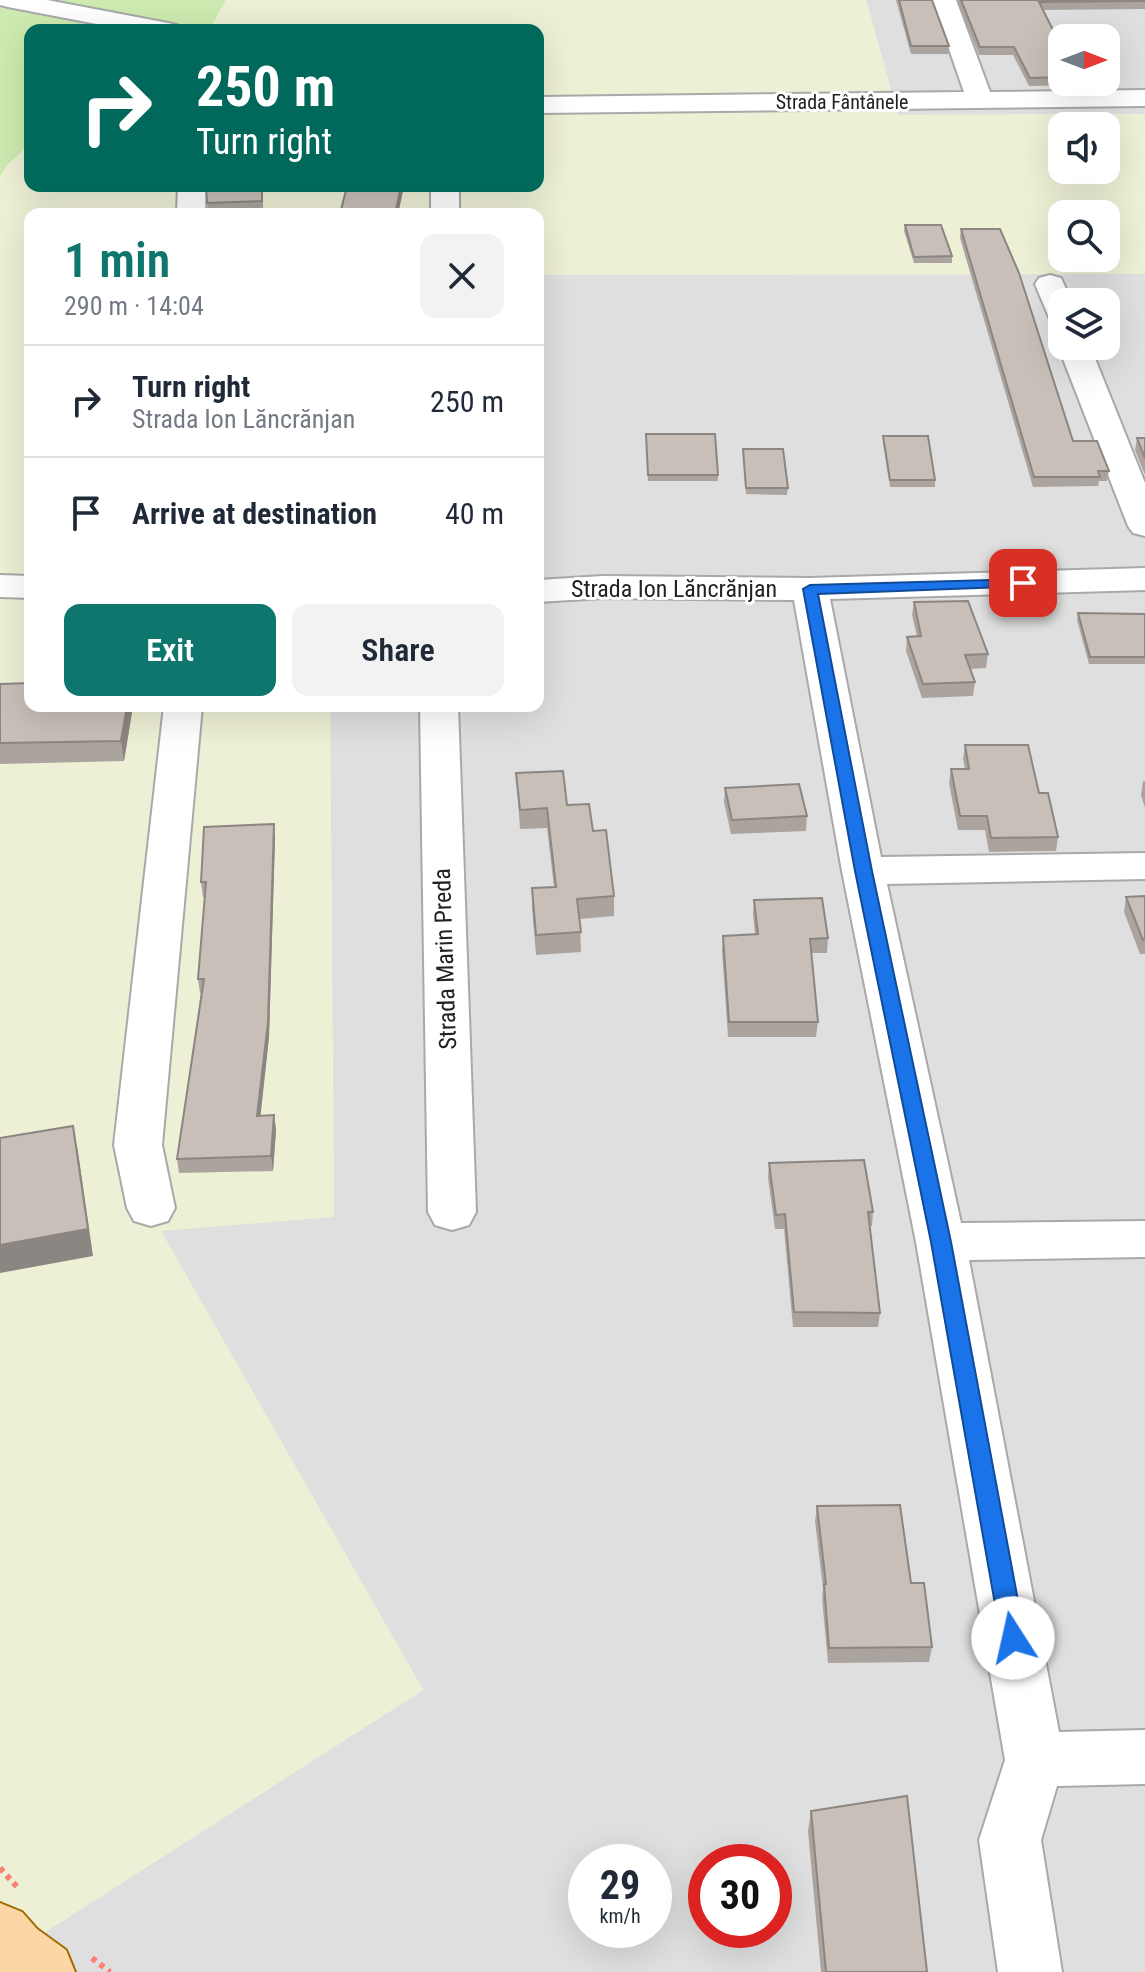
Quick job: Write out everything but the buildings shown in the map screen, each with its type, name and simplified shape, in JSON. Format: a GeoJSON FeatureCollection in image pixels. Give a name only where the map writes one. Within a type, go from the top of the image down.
{"type":"FeatureCollection","features":[{"type":"Feature","properties":{"kind":"main road"},"geometry":{"type":"LineString","coordinates":[[0,1933],[15,1951],[43,1972]]}},
{"type":"Feature","properties":{"kind":"street"},"geometry":{"type":"LineString","coordinates":[[8,0],[136,24]]}},
{"type":"Feature","properties":{"kind":"street"},"geometry":{"type":"LineString","coordinates":[[944,0],[980,100]]}},
{"type":"Feature","properties":{"kind":"street","name":"Strada Fântânele"},"geometry":{"type":"LineString","coordinates":[[544,105],[1145,98]]}},
{"type":"Feature","properties":{"kind":"street"},"geometry":{"type":"LineString","coordinates":[[1050,284],[1052,288]]}},
{"type":"Feature","properties":{"kind":"street"},"geometry":{"type":"LineString","coordinates":[[1080,360],[1145,526]]}},
{"type":"Feature","properties":{"kind":"street"},"geometry":{"type":"LineString","coordinates":[[544,566],[590,569],[602,574],[603,587]]}},
{"type":"Feature","properties":{"kind":"street","name":"Strada Ion Lăncrănjan"},"geometry":{"type":"LineString","coordinates":[[544,591],[603,587],[810,589],[1145,579]]}},
{"type":"Feature","properties":{"kind":"street"},"geometry":{"type":"LineString","coordinates":[[0,586],[24,587]]}},
{"type":"Feature","properties":{"kind":"street"},"geometry":{"type":"LineString","coordinates":[[810,589],[863,871],[941,1242],[1035,1760],[1010,1840],[1030,1972]]}},
{"type":"Feature","properties":{"kind":"street"},"geometry":{"type":"LineString","coordinates":[[151,1208],[138,1145],[182,712]]}},
{"type":"Feature","properties":{"kind":"street","name":"Strada Marin Preda"},"geometry":{"type":"LineString","coordinates":[[439,712],[452,1212]]}},
{"type":"Feature","properties":{"kind":"street"},"geometry":{"type":"LineString","coordinates":[[863,871],[1145,866]]}},
{"type":"Feature","properties":{"kind":"street"},"geometry":{"type":"LineString","coordinates":[[941,1242],[1145,1239]]}},
{"type":"Feature","properties":{"kind":"street"},"geometry":{"type":"LineString","coordinates":[[1035,1760],[1145,1757]]}},
{"type":"Feature","properties":{"kind":"shaded area"},"geometry":{"type":"Polygon","coordinates":[[[866,0],[1145,0],[1145,114],[898,115],[866,0]]]}},
{"type":"Feature","properties":{"kind":"shaded area"},"geometry":{"type":"Polygon","coordinates":[[[1145,274],[1145,1972],[0,1972],[0,1961],[423,1690],[160,1230],[334,1216],[330,712],[544,712],[544,275],[1145,274]]]}},
{"type":"Feature","properties":{"kind":"green space"},"geometry":{"type":"Polygon","coordinates":[[[0,0],[226,0],[212,24],[24,24],[24,149],[0,176],[0,0]]]}},
{"type":"Feature","properties":{"kind":"green space"},"geometry":{"type":"Polygon","coordinates":[[[226,0],[866,0],[898,115],[1048,114],[1048,184],[1120,184],[1120,114],[1145,114],[1145,274],[544,275],[544,208],[24,208],[24,712],[330,712],[334,1217],[161,1231],[423,1690],[0,1961],[0,176],[7,164],[24,149],[24,192],[544,192],[544,24],[212,24],[226,0]]]}},
{"type":"Feature","properties":{"kind":"route"},"geometry":{"type":"LineString","coordinates":[[1013,1638],[941,1242],[863,871],[810,589],[1023,583]]}}]}
